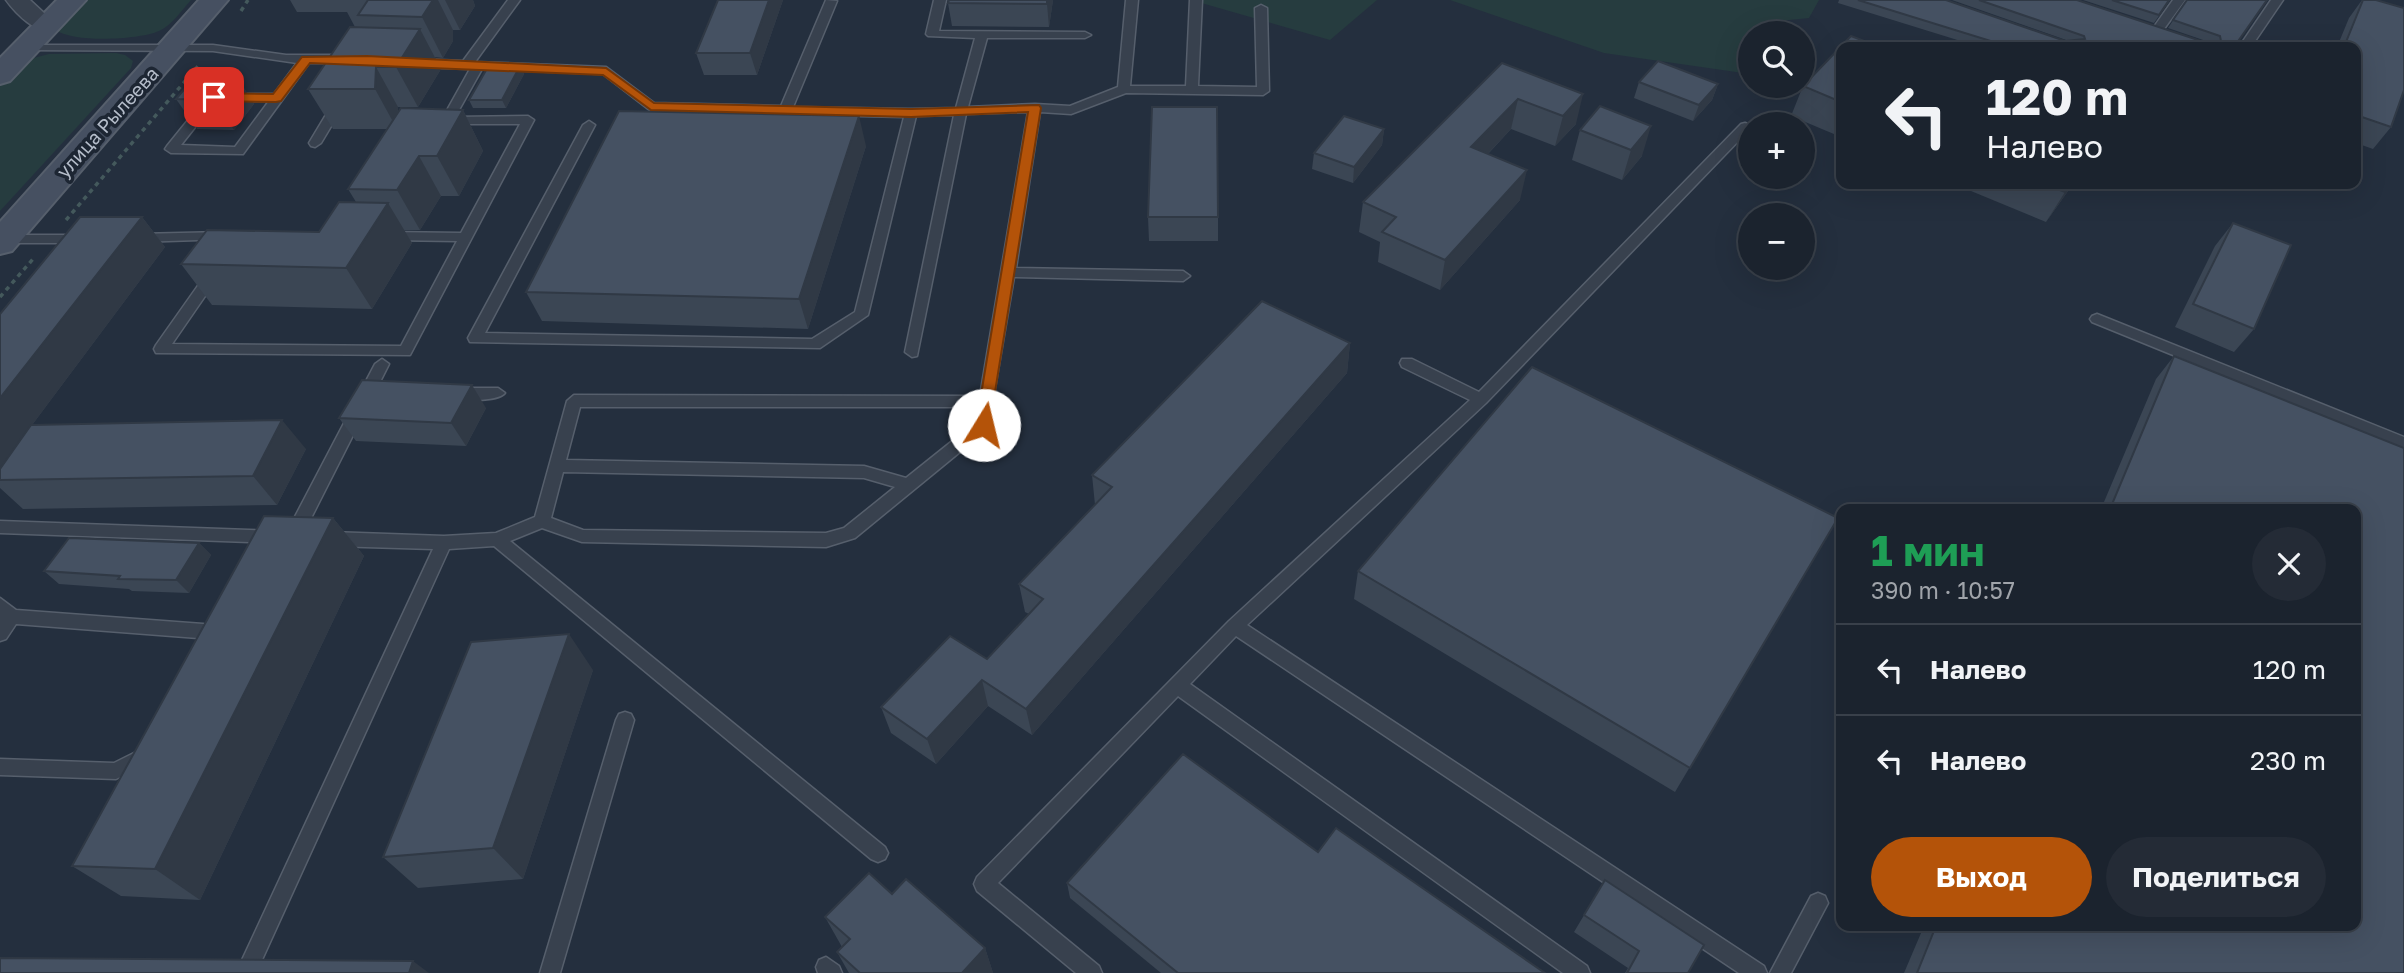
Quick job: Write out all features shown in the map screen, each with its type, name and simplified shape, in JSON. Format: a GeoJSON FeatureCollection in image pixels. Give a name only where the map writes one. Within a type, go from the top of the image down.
{"type":"FeatureCollection","features":[{"type":"Feature","properties":{"kind":"main road"},"geometry":{"type":"LineString","coordinates":[[0,75],[72,0]]}},
{"type":"Feature","properties":{"kind":"main road","name":"улица Рылеева"},"geometry":{"type":"LineString","coordinates":[[5,235],[214,0]]}},
{"type":"Feature","properties":{"kind":"street"},"geometry":{"type":"LineString","coordinates":[[17,0],[47,26]]}},
{"type":"Feature","properties":{"kind":"lane"},"geometry":{"type":"LineString","coordinates":[[447,121],[472,66],[514,0]]}},
{"type":"Feature","properties":{"kind":"lane"},"geometry":{"type":"LineString","coordinates":[[940,0],[932,34],[1085,35]]}},
{"type":"Feature","properties":{"kind":"lane"},"geometry":{"type":"LineString","coordinates":[[1124,89],[1132,0]]}},
{"type":"Feature","properties":{"kind":"lane"},"geometry":{"type":"LineString","coordinates":[[1192,89],[1196,0]]}},
{"type":"Feature","properties":{"kind":"lane"},"geometry":{"type":"LineString","coordinates":[[2157,31],[2179,0]]}},
{"type":"Feature","properties":{"kind":"lane"},"geometry":{"type":"LineString","coordinates":[[2248,42],[2277,0]]}},
{"type":"Feature","properties":{"kind":"lane"},"geometry":{"type":"LineString","coordinates":[[785,111],[831,1]]}},
{"type":"Feature","properties":{"kind":"lane"},"geometry":{"type":"LineString","coordinates":[[404,62],[606,71],[651,107],[911,113],[1035,108],[1071,110],[1124,89],[1263,90],[1261,8]]}},
{"type":"Feature","properties":{"kind":"lane"},"geometry":{"type":"LineString","coordinates":[[2144,26],[2170,35]]}},
{"type":"Feature","properties":{"kind":"lane"},"geometry":{"type":"LineString","coordinates":[[912,352],[961,111],[982,34]]}},
{"type":"Feature","properties":{"kind":"lane"},"geometry":{"type":"LineString","coordinates":[[26,48],[214,48],[286,59],[367,60]]}},
{"type":"Feature","properties":{"kind":"lane"},"geometry":{"type":"LineString","coordinates":[[276,98],[214,97],[171,149],[239,151],[306,59]]}},
{"type":"Feature","properties":{"kind":"lane"},"geometry":{"type":"LineString","coordinates":[[315,143],[347,91]]}},
{"type":"Feature","properties":{"kind":"lane"},"geometry":{"type":"LineString","coordinates":[[0,527],[444,543],[496,539],[542,521],[582,536],[826,540],[849,533],[984,425],[1035,108]]}},
{"type":"Feature","properties":{"kind":"lane"},"geometry":{"type":"LineString","coordinates":[[589,125],[475,338],[815,344],[861,315],[911,113]]}},
{"type":"Feature","properties":{"kind":"lane"},"geometry":{"type":"LineString","coordinates":[[118,238],[240,235],[161,349],[405,351],[528,120],[432,120]]}},
{"type":"Feature","properties":{"kind":"lane"},"geometry":{"type":"LineString","coordinates":[[1081,970],[984,884],[1235,626],[1481,399],[1738,134]]}},
{"type":"Feature","properties":{"kind":"lane"},"geometry":{"type":"LineString","coordinates":[[5,235],[90,239]]}},
{"type":"Feature","properties":{"kind":"lane"},"geometry":{"type":"LineString","coordinates":[[373,236],[466,237]]}},
{"type":"Feature","properties":{"kind":"lane"},"geometry":{"type":"LineString","coordinates":[[1008,272],[1182,276]]}},
{"type":"Feature","properties":{"kind":"lane"},"geometry":{"type":"LineString","coordinates":[[2096,319],[2404,443]]}},
{"type":"Feature","properties":{"kind":"lane"},"geometry":{"type":"LineString","coordinates":[[1407,363],[1481,399]]}},
{"type":"Feature","properties":{"kind":"lane"},"geometry":{"type":"LineString","coordinates":[[306,538],[374,391],[382,364]]}},
{"type":"Feature","properties":{"kind":"lane"},"geometry":{"type":"LineString","coordinates":[[446,392],[499,393]]}},
{"type":"Feature","properties":{"kind":"lane"},"geometry":{"type":"LineString","coordinates":[[542,521],[575,401],[987,402]]}},
{"type":"Feature","properties":{"kind":"lane"},"geometry":{"type":"LineString","coordinates":[[557,466],[864,471],[908,485]]}},
{"type":"Feature","properties":{"kind":"lane"},"geometry":{"type":"LineString","coordinates":[[496,539],[878,853]]}},
{"type":"Feature","properties":{"kind":"lane"},"geometry":{"type":"LineString","coordinates":[[246,973],[444,543]]}},
{"type":"Feature","properties":{"kind":"lane"},"geometry":{"type":"LineString","coordinates":[[0,634],[6,611],[204,631],[212,648],[205,660]]}},
{"type":"Feature","properties":{"kind":"lane"},"geometry":{"type":"LineString","coordinates":[[1235,626],[1757,973]]}},
{"type":"Feature","properties":{"kind":"lane"},"geometry":{"type":"LineString","coordinates":[[1177,685],[1580,973]]}},
{"type":"Feature","properties":{"kind":"lane"},"geometry":{"type":"LineString","coordinates":[[550,973],[625,720]]}},
{"type":"Feature","properties":{"kind":"lane"},"geometry":{"type":"LineString","coordinates":[[0,767],[116,771],[148,754],[155,742]]}},
{"type":"Feature","properties":{"kind":"lane"},"geometry":{"type":"LineString","coordinates":[[1780,973],[1818,903]]}},
{"type":"Feature","properties":{"kind":"path"},"geometry":{"type":"LineString","coordinates":[[0,297],[214,48],[248,0]]}},
{"type":"Feature","properties":{"kind":"green space"},"geometry":{"type":"Polygon","coordinates":[[[78,0],[191,0],[159,31],[106,39],[76,37],[56,30],[78,0]]]}},
{"type":"Feature","properties":{"kind":"green space"},"geometry":{"type":"Polygon","coordinates":[[[1191,0],[1377,0],[1330,40],[1191,0]]]}},
{"type":"Feature","properties":{"kind":"green space"},"geometry":{"type":"Polygon","coordinates":[[[1450,0],[1819,0],[1809,18],[1738,21],[1738,72],[1604,53],[1450,0]]]}},
{"type":"Feature","properties":{"kind":"green space"},"geometry":{"type":"Polygon","coordinates":[[[116,53],[133,61],[131,68],[0,211],[0,78],[26,60],[49,54],[116,53]]]}},
{"type":"Feature","properties":{"kind":"building"},"geometry":{"type":"Polygon","coordinates":[[[368,0],[433,0],[422,17],[358,15],[368,0]]]}},
{"type":"Feature","properties":{"kind":"building"},"geometry":{"type":"Polygon","coordinates":[[[718,0],[769,0],[750,53],[696,53],[718,0]]]}},
{"type":"Feature","properties":{"kind":"building"},"geometry":{"type":"Polygon","coordinates":[[[949,0],[1047,0],[1047,4],[948,3],[949,0]]]}},
{"type":"Feature","properties":{"kind":"building"},"geometry":{"type":"Polygon","coordinates":[[[1858,0],[1946,0],[2065,41],[2085,39],[2084,36],[1979,0],[2077,0],[2201,41],[2221,41],[2220,36],[2173,20],[2187,0],[2267,0],[2238,42],[1994,42],[1858,0]]]}},
{"type":"Feature","properties":{"kind":"building"},"geometry":{"type":"Polygon","coordinates":[[[2112,0],[2169,0],[2159,15],[2112,0]]]}},
{"type":"Feature","properties":{"kind":"building"},"geometry":{"type":"Polygon","coordinates":[[[2363,0],[2376,0],[2404,8],[2404,90],[2391,127],[2361,117],[2361,42],[2346,42],[2363,0]]]}},
{"type":"Feature","properties":{"kind":"building"},"geometry":{"type":"Polygon","coordinates":[[[350,27],[420,29],[396,67],[376,67],[375,89],[308,89],[350,27]]]}},
{"type":"Feature","properties":{"kind":"building"},"geometry":{"type":"Polygon","coordinates":[[[1851,36],[1867,42],[1845,42],[1851,36]]]}},
{"type":"Feature","properties":{"kind":"building"},"geometry":{"type":"Polygon","coordinates":[[[1836,52],[1836,100],[1815,91],[1815,74],[1836,52]]]}},
{"type":"Feature","properties":{"kind":"building"},"geometry":{"type":"Polygon","coordinates":[[[1658,61],[1718,84],[1699,105],[1639,82],[1658,61]]]}},
{"type":"Feature","properties":{"kind":"building"},"geometry":{"type":"Polygon","coordinates":[[[1502,63],[1583,94],[1563,116],[1518,99],[1471,147],[1527,170],[1445,260],[1382,232],[1396,217],[1363,202],[1502,63]]]}},
{"type":"Feature","properties":{"kind":"building"},"geometry":{"type":"Polygon","coordinates":[[[489,65],[520,66],[502,100],[469,100],[489,65]]]}},
{"type":"Feature","properties":{"kind":"building"},"geometry":{"type":"Polygon","coordinates":[[[197,74],[235,74],[214,100],[176,99],[197,74]]]}},
{"type":"Feature","properties":{"kind":"building"},"geometry":{"type":"Polygon","coordinates":[[[1600,106],[1651,126],[1631,150],[1580,130],[1600,106]]]}},
{"type":"Feature","properties":{"kind":"building"},"geometry":{"type":"Polygon","coordinates":[[[1152,107],[1217,107],[1218,217],[1148,217],[1152,107]]]}},
{"type":"Feature","properties":{"kind":"building"},"geometry":{"type":"Polygon","coordinates":[[[401,108],[463,110],[437,156],[419,156],[397,190],[348,189],[401,108]]]}},
{"type":"Feature","properties":{"kind":"building"},"geometry":{"type":"Polygon","coordinates":[[[619,111],[859,116],[799,299],[526,292],[619,111]]]}},
{"type":"Feature","properties":{"kind":"building"},"geometry":{"type":"Polygon","coordinates":[[[1344,116],[1384,129],[1354,167],[1314,153],[1344,116]]]}},
{"type":"Feature","properties":{"kind":"building"},"geometry":{"type":"Polygon","coordinates":[[[339,202],[388,203],[346,268],[181,264],[207,230],[319,232],[339,202]]]}},
{"type":"Feature","properties":{"kind":"building"},"geometry":{"type":"Polygon","coordinates":[[[80,217],[142,217],[0,398],[0,314],[80,217]]]}},
{"type":"Feature","properties":{"kind":"building"},"geometry":{"type":"Polygon","coordinates":[[[2233,223],[2291,245],[2254,329],[2193,304],[2233,223]]]}},
{"type":"Feature","properties":{"kind":"building"},"geometry":{"type":"Polygon","coordinates":[[[1262,301],[1350,343],[1026,709],[982,680],[927,739],[881,707],[950,636],[987,659],[1043,599],[1019,584],[1112,487],[1092,475],[1262,301]]]}},
{"type":"Feature","properties":{"kind":"building"},"geometry":{"type":"Polygon","coordinates":[[[2174,356],[2404,448],[2404,973],[1917,973],[1934,931],[2361,931],[2361,504],[2112,504],[2174,356]]]}},
{"type":"Feature","properties":{"kind":"building"},"geometry":{"type":"Polygon","coordinates":[[[1532,367],[1836,517],[1836,521],[1690,768],[1358,571],[1532,367]]]}},
{"type":"Feature","properties":{"kind":"building"},"geometry":{"type":"Polygon","coordinates":[[[362,380],[472,385],[451,423],[339,418],[362,380]]]}},
{"type":"Feature","properties":{"kind":"building"},"geometry":{"type":"Polygon","coordinates":[[[282,420],[253,476],[0,480],[0,469],[31,425],[282,420]]]}},
{"type":"Feature","properties":{"kind":"building"},"geometry":{"type":"Polygon","coordinates":[[[264,516],[333,518],[155,869],[72,866],[264,516]]]}},
{"type":"Feature","properties":{"kind":"building"},"geometry":{"type":"Polygon","coordinates":[[[69,538],[199,543],[176,580],[118,579],[120,576],[44,571],[69,538]]]}},
{"type":"Feature","properties":{"kind":"building"},"geometry":{"type":"Polygon","coordinates":[[[569,634],[493,848],[383,857],[471,642],[569,634]]]}},
{"type":"Feature","properties":{"kind":"building"},"geometry":{"type":"Polygon","coordinates":[[[1183,754],[1318,852],[1336,828],[1545,973],[1178,973],[1067,883],[1183,754]]]}},
{"type":"Feature","properties":{"kind":"building"},"geometry":{"type":"Polygon","coordinates":[[[869,873],[892,894],[906,879],[985,948],[962,973],[860,973],[837,952],[850,939],[825,917],[869,873]]]}},
{"type":"Feature","properties":{"kind":"building"},"geometry":{"type":"Polygon","coordinates":[[[1605,880],[1704,945],[1688,973],[1627,973],[1639,951],[1584,915],[1605,880]]]}},
{"type":"Feature","properties":{"kind":"building"},"geometry":{"type":"Polygon","coordinates":[[[0,958],[413,961],[409,973],[0,973],[0,958]]]}},
{"type":"Feature","properties":{"kind":"route"},"geometry":{"type":"LineString","coordinates":[[214,97],[276,98],[306,59],[606,71],[651,107],[911,113],[1035,108],[984,425]]}}]}
